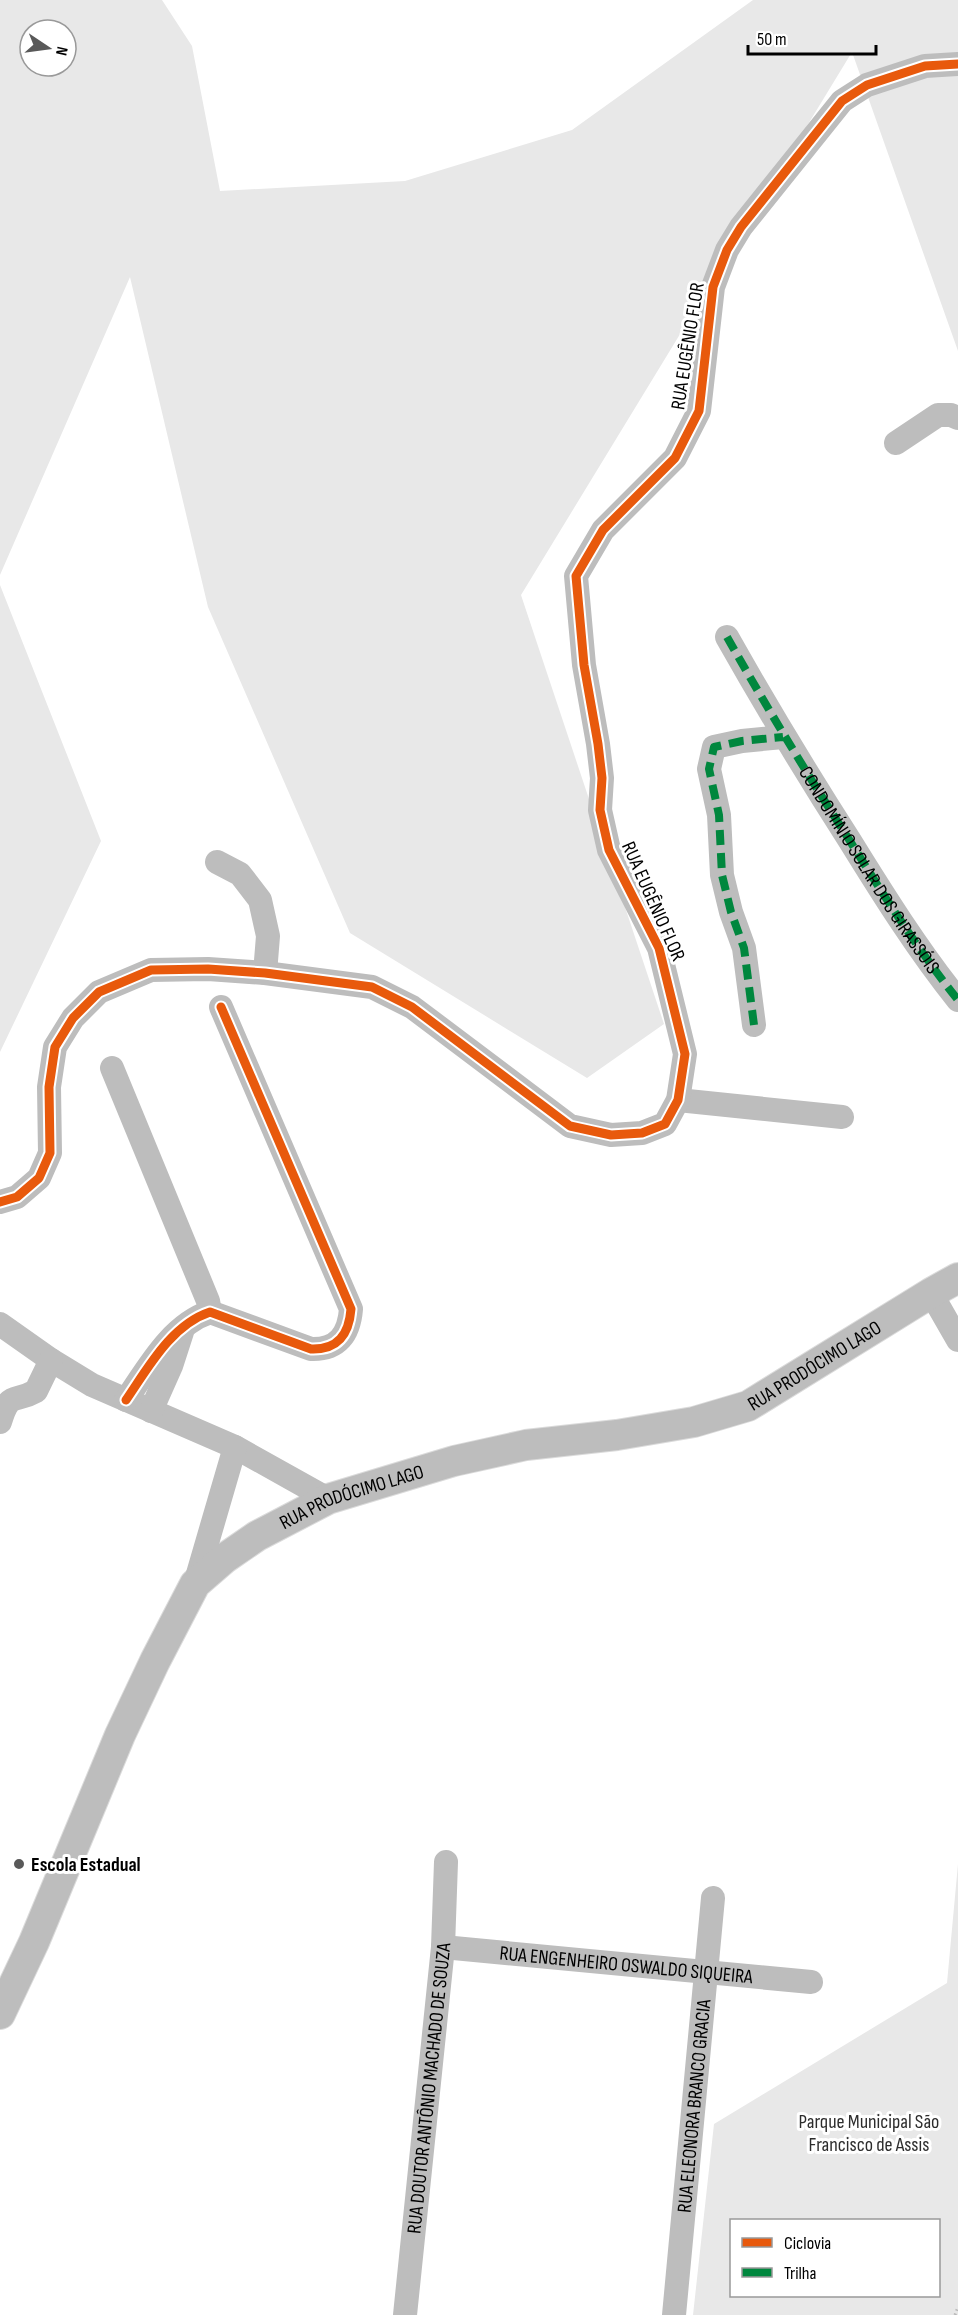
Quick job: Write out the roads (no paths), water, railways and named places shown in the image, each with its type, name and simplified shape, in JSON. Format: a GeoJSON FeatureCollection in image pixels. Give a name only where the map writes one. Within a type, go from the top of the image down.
{"type":"FeatureCollection","features":[{"type":"Feature","properties":{"kind":"main road","name":"RUA PRODÓCIMO LAGO"},"geometry":{"type":"LineString","coordinates":[[0,2014],[34,1942],[120,1735],[155,1661],[195,1584],[225,1558],[257,1536],[328,1498],[454,1461],[526,1445],[628,1434],[694,1422],[748,1406],[958,1278]]}},
{"type":"Feature","properties":{"kind":"street","name":"RUA EUGÊNIO FLOR"},"geometry":{"type":"LineString","coordinates":[[0,1202],[17,1197],[39,1178],[50,1153],[49,1088],[56,1047],[73,1018],[99,992],[151,970],[208,969],[265,972],[372,987],[412,1007],[570,1126],[611,1135],[642,1133],[665,1124],[678,1100],[685,1054],[659,948],[609,850],[600,810],[602,778],[596,722],[584,665],[576,576],[603,530],[675,458],[699,411],[713,287],[727,250],[741,227],[842,100],[867,85],[925,66],[958,64]]}},
{"type":"Feature","properties":{"kind":"street"},"geometry":{"type":"LineString","coordinates":[[896,442],[938,415],[951,415],[958,418]]}},
{"type":"Feature","properties":{"kind":"street","name":"CONDOMÍNIO SOLAR DOS GIRASSÓIS"},"geometry":{"type":"LineString","coordinates":[[727,637],[783,736],[882,893],[930,964],[958,1000]]}},
{"type":"Feature","properties":{"kind":"street"},"geometry":{"type":"LineString","coordinates":[[754,1025],[744,948],[731,912],[722,875],[720,815],[709,769],[714,747],[783,736]]}},
{"type":"Feature","properties":{"kind":"street"},"geometry":{"type":"LineString","coordinates":[[217,862],[240,874],[260,900],[268,936],[265,972]]}},
{"type":"Feature","properties":{"kind":"street"},"geometry":{"type":"LineString","coordinates":[[151,1411],[163,1363],[163,1345],[182,1330],[193,1317],[210,1312],[311,1349],[325,1350],[341,1339],[350,1325],[351,1309],[221,1007]]}},
{"type":"Feature","properties":{"kind":"street"},"geometry":{"type":"LineString","coordinates":[[112,1068],[208,1301],[210,1312]]}},
{"type":"Feature","properties":{"kind":"street"},"geometry":{"type":"LineString","coordinates":[[678,1100],[842,1116]]}},
{"type":"Feature","properties":{"kind":"street"},"geometry":{"type":"LineString","coordinates":[[931,1293],[958,1340]]}},
{"type":"Feature","properties":{"kind":"street"},"geometry":{"type":"LineString","coordinates":[[0,1324],[51,1360],[92,1385],[235,1448],[328,1498]]}},
{"type":"Feature","properties":{"kind":"street"},"geometry":{"type":"LineString","coordinates":[[0,1422],[5,1406],[12,1399],[36,1391],[51,1360]]}},
{"type":"Feature","properties":{"kind":"street"},"geometry":{"type":"LineString","coordinates":[[126,1400],[163,1363]]}},
{"type":"Feature","properties":{"kind":"street"},"geometry":{"type":"LineString","coordinates":[[195,1584],[235,1448]]}},
{"type":"Feature","properties":{"kind":"street","name":"RUA DOUTOR ANTÔNIO MACHADO DE SOUZA"},"geometry":{"type":"LineString","coordinates":[[405,2315],[443,1947],[446,1862]]}},
{"type":"Feature","properties":{"kind":"street","name":"RUA ELEONORA BRANCO GRACIA"},"geometry":{"type":"LineString","coordinates":[[674,2315],[713,1898]]}},
{"type":"Feature","properties":{"kind":"street","name":"RUA ENGENHEIRO OSWALDO SIQUEIRA"},"geometry":{"type":"LineString","coordinates":[[443,1947],[811,1982]]}},
{"type":"Feature","properties":{"kind":"place","name":"Escola Estadual"},"geometry":{"type":"Point","coordinates":[19,1864]}},
{"type":"Feature","properties":{"kind":"park label","name":"Parque Municipal São Francisco de Assis"},"geometry":{"type":"Point","coordinates":[869,2132]}}]}
